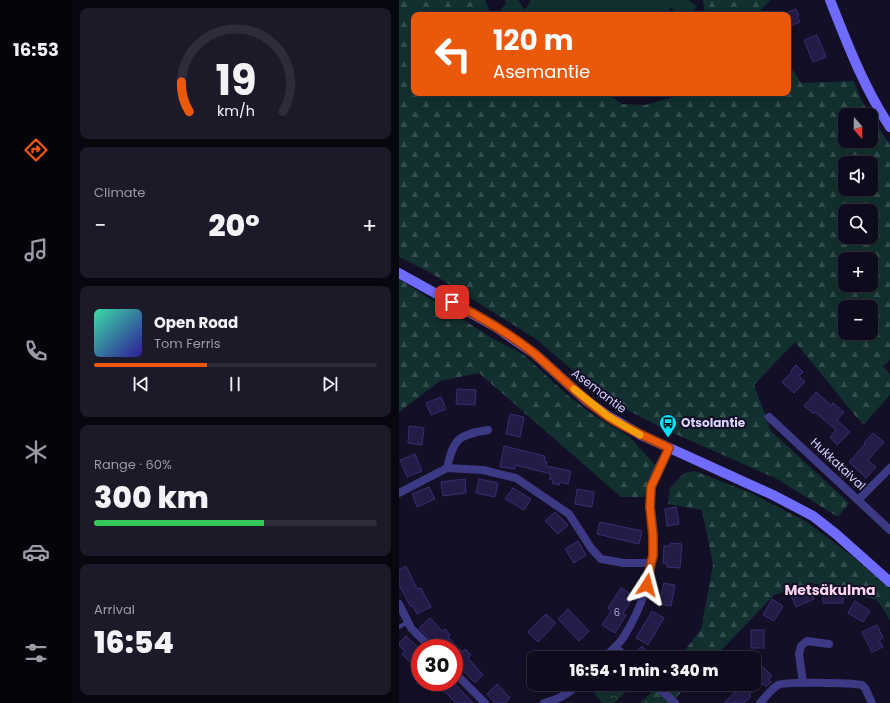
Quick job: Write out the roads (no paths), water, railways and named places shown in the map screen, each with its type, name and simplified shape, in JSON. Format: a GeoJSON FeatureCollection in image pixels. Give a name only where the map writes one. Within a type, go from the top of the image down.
{"type":"FeatureCollection","features":[{"type":"Feature","properties":{"kind":"main road"},"geometry":{"type":"LineString","coordinates":[[830,0],[855,62],[870,93],[890,126]]}},
{"type":"Feature","properties":{"kind":"main road","name":"Asemantie"},"geometry":{"type":"LineString","coordinates":[[399,273],[497,326],[535,354],[587,401],[641,436],[773,495],[813,516],[837,534],[890,582]]}},
{"type":"Feature","properties":{"kind":"street","name":"Hukkataival"},"geometry":{"type":"LineString","coordinates":[[769,417],[890,530]]}},
{"type":"Feature","properties":{"kind":"street"},"geometry":{"type":"LineString","coordinates":[[447,468],[451,453],[457,440],[471,432],[488,430]]}},
{"type":"Feature","properties":{"kind":"street"},"geometry":{"type":"LineString","coordinates":[[611,651],[622,638],[642,601],[647,585],[653,556],[653,535],[650,507],[651,487],[669,448]]}},
{"type":"Feature","properties":{"kind":"street"},"geometry":{"type":"LineString","coordinates":[[399,493],[447,468],[483,470],[516,478],[569,514],[591,548],[601,559],[624,563],[651,563]]}},
{"type":"Feature","properties":{"kind":"street"},"geometry":{"type":"LineString","coordinates":[[858,500],[890,468]]}},
{"type":"Feature","properties":{"kind":"street"},"geometry":{"type":"LineString","coordinates":[[399,604],[411,628],[422,639]]}},
{"type":"Feature","properties":{"kind":"street"},"geometry":{"type":"LineString","coordinates":[[803,683],[799,654],[801,646],[807,641],[829,644]]}},
{"type":"Feature","properties":{"kind":"street"},"geometry":{"type":"LineString","coordinates":[[615,647],[619,651]]}},
{"type":"Feature","properties":{"kind":"street"},"geometry":{"type":"LineString","coordinates":[[463,681],[485,703]]}},
{"type":"Feature","properties":{"kind":"street"},"geometry":{"type":"LineString","coordinates":[[760,703],[777,685],[784,683],[862,685],[872,703]]}},
{"type":"Feature","properties":{"kind":"street"},"geometry":{"type":"LineString","coordinates":[[544,703],[565,695],[571,691]]}},
{"type":"Feature","properties":{"kind":"street"},"geometry":{"type":"LineString","coordinates":[[662,691],[675,703]]}},
{"type":"Feature","properties":{"kind":"lane"},"geometry":{"type":"LineString","coordinates":[[399,627],[409,622]]}},
{"type":"Feature","properties":{"kind":"place","name":"Otsolantie"},"geometry":{"type":"Point","coordinates":[668,438]}},
{"type":"Feature","properties":{"kind":"district","name":"Metsäkulma"},"geometry":{"type":"Point","coordinates":[830,590]}}]}
